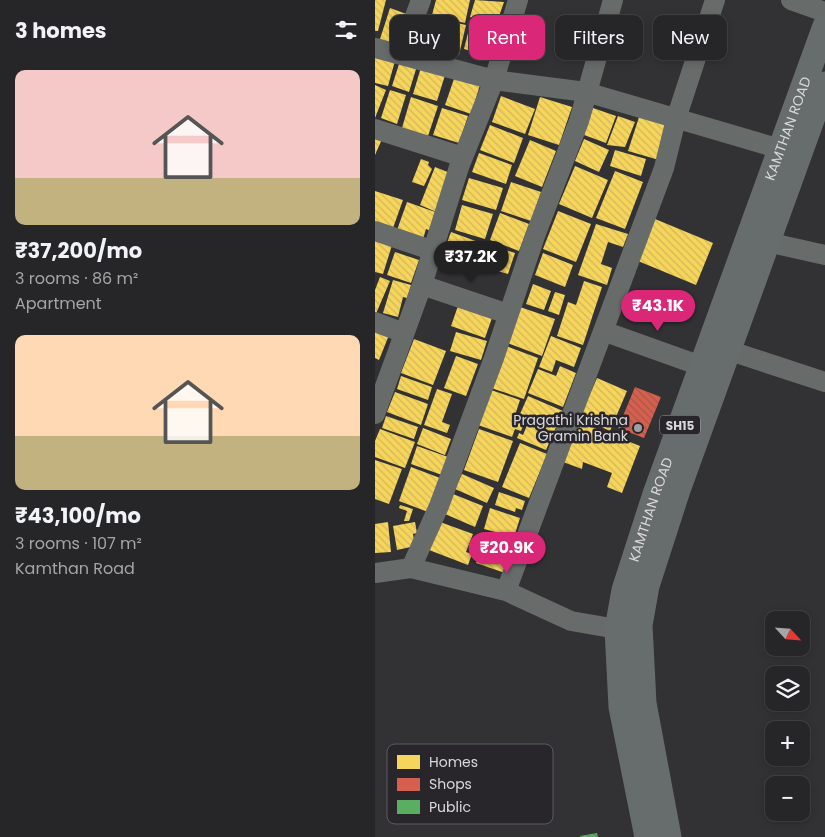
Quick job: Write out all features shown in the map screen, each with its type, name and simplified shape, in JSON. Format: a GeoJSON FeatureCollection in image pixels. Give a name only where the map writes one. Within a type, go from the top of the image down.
{"type":"FeatureCollection","features":[{"type":"Feature","properties":{"kind":"main road","name":"KAMTHAN ROAD"},"geometry":{"type":"LineString","coordinates":[[713,354],[767,242],[825,26]]}},
{"type":"Feature","properties":{"kind":"main road","name":"KAMTHAN ROAD"},"geometry":{"type":"LineString","coordinates":[[647,837],[621,707],[628,627],[647,586],[678,490],[713,354],[790,152],[825,84]]}},
{"type":"Feature","properties":{"kind":"main road","name":"KAMTHAN ROAD"},"geometry":{"type":"LineString","coordinates":[[628,627],[669,837]]}},
{"type":"Feature","properties":{"kind":"street"},"geometry":{"type":"LineString","coordinates":[[415,15],[421,0]]}},
{"type":"Feature","properties":{"kind":"street"},"geometry":{"type":"LineString","coordinates":[[375,411],[434,251],[463,157],[494,80],[518,0]]}},
{"type":"Feature","properties":{"kind":"street"},"geometry":{"type":"LineString","coordinates":[[411,568],[439,506],[494,358],[535,236],[579,121],[613,0]]}},
{"type":"Feature","properties":{"kind":"street"},"geometry":{"type":"LineString","coordinates":[[506,591],[664,168],[676,119],[715,0]]}},
{"type":"Feature","properties":{"kind":"street"},"geometry":{"type":"LineString","coordinates":[[791,0],[825,12]]}},
{"type":"Feature","properties":{"kind":"street"},"geometry":{"type":"LineString","coordinates":[[375,48],[390,51]]}},
{"type":"Feature","properties":{"kind":"street"},"geometry":{"type":"LineString","coordinates":[[422,60],[494,80],[586,92],[790,152]]}},
{"type":"Feature","properties":{"kind":"street"},"geometry":{"type":"LineString","coordinates":[[375,129],[463,157]]}},
{"type":"Feature","properties":{"kind":"street"},"geometry":{"type":"LineString","coordinates":[[375,231],[434,251]]}},
{"type":"Feature","properties":{"kind":"street"},"geometry":{"type":"LineString","coordinates":[[767,242],[825,255]]}},
{"type":"Feature","properties":{"kind":"street"},"geometry":{"type":"LineString","coordinates":[[422,285],[508,314]]}},
{"type":"Feature","properties":{"kind":"street"},"geometry":{"type":"LineString","coordinates":[[375,322],[404,333]]}},
{"type":"Feature","properties":{"kind":"street"},"geometry":{"type":"LineString","coordinates":[[603,331],[713,354],[825,382]]}},
{"type":"Feature","properties":{"kind":"street"},"geometry":{"type":"LineString","coordinates":[[375,573],[411,568],[506,591],[571,621],[628,627]]}},
{"type":"Feature","properties":{"kind":"building: Homes"},"geometry":{"type":"Polygon","coordinates":[[[375,0],[386,0],[378,31],[375,31],[375,0]]]}},
{"type":"Feature","properties":{"kind":"building: Homes"},"geometry":{"type":"Polygon","coordinates":[[[436,0],[470,0],[465,23],[459,22],[459,15],[432,15],[436,0]]]}},
{"type":"Feature","properties":{"kind":"building: Homes"},"geometry":{"type":"Polygon","coordinates":[[[475,0],[504,2],[499,15],[471,15],[475,0]]]}},
{"type":"Feature","properties":{"kind":"building: Homes"},"geometry":{"type":"Polygon","coordinates":[[[390,8],[409,15],[390,15],[390,43],[380,39],[390,8]]]}},
{"type":"Feature","properties":{"kind":"building: Homes"},"geometry":{"type":"Polygon","coordinates":[[[459,24],[466,25],[459,55],[459,24]]]}},
{"type":"Feature","properties":{"kind":"building: Homes"},"geometry":{"type":"Polygon","coordinates":[[[469,29],[469,50],[464,49],[469,29]]]}},
{"type":"Feature","properties":{"kind":"building: Homes"},"geometry":{"type":"Polygon","coordinates":[[[375,57],[395,61],[388,86],[375,83],[375,57]]]}},
{"type":"Feature","properties":{"kind":"building: Homes"},"geometry":{"type":"Polygon","coordinates":[[[400,61],[417,66],[409,92],[392,86],[400,61]]]}},
{"type":"Feature","properties":{"kind":"building: Homes"},"geometry":{"type":"Polygon","coordinates":[[[422,64],[446,72],[437,101],[413,94],[422,64]]]}},
{"type":"Feature","properties":{"kind":"building: Homes"},"geometry":{"type":"Polygon","coordinates":[[[455,76],[480,85],[471,114],[445,105],[455,76]]]}},
{"type":"Feature","properties":{"kind":"building: Homes"},"geometry":{"type":"Polygon","coordinates":[[[375,85],[386,90],[375,118],[375,85]]]}},
{"type":"Feature","properties":{"kind":"building: Homes"},"geometry":{"type":"Polygon","coordinates":[[[390,90],[406,95],[397,124],[381,118],[390,90]]]}},
{"type":"Feature","properties":{"kind":"building: Homes"},"geometry":{"type":"Polygon","coordinates":[[[501,96],[535,109],[525,134],[492,122],[501,96]]]}},
{"type":"Feature","properties":{"kind":"building: Homes"},"geometry":{"type":"Polygon","coordinates":[[[411,97],[438,106],[428,136],[402,128],[411,97]]]}},
{"type":"Feature","properties":{"kind":"building: Homes"},"geometry":{"type":"Polygon","coordinates":[[[540,97],[572,107],[559,145],[528,135],[540,97]]]}},
{"type":"Feature","properties":{"kind":"building: Homes"},"geometry":{"type":"Polygon","coordinates":[[[442,108],[468,116],[459,143],[433,135],[442,108]]]}},
{"type":"Feature","properties":{"kind":"building: Homes"},"geometry":{"type":"Polygon","coordinates":[[[593,108],[616,116],[606,143],[584,135],[593,108]]]}},
{"type":"Feature","properties":{"kind":"building: Homes"},"geometry":{"type":"Polygon","coordinates":[[[640,114],[670,123],[659,160],[628,151],[640,114]]]}},
{"type":"Feature","properties":{"kind":"building: Homes"},"geometry":{"type":"Polygon","coordinates":[[[618,116],[635,122],[625,147],[607,145],[618,116]]]}},
{"type":"Feature","properties":{"kind":"building: Homes"},"geometry":{"type":"Polygon","coordinates":[[[490,125],[523,138],[514,163],[480,150],[490,125]]]}},
{"type":"Feature","properties":{"kind":"building: Homes"},"geometry":{"type":"Polygon","coordinates":[[[375,134],[383,137],[375,155],[375,134]]]}},
{"type":"Feature","properties":{"kind":"building: Homes"},"geometry":{"type":"Polygon","coordinates":[[[584,139],[609,150],[599,172],[575,161],[584,139]]]}},
{"type":"Feature","properties":{"kind":"building: Homes"},"geometry":{"type":"Polygon","coordinates":[[[530,140],[556,151],[542,187],[515,176],[530,140]]]}},
{"type":"Feature","properties":{"kind":"building: Homes"},"geometry":{"type":"Polygon","coordinates":[[[615,150],[646,159],[641,176],[610,166],[615,150]]]}},
{"type":"Feature","properties":{"kind":"building: Homes"},"geometry":{"type":"Polygon","coordinates":[[[479,153],[512,165],[506,184],[472,172],[479,153]]]}},
{"type":"Feature","properties":{"kind":"building: Homes"},"geometry":{"type":"Polygon","coordinates":[[[421,159],[429,162],[428,165],[432,169],[424,186],[412,182],[421,159]]]}},
{"type":"Feature","properties":{"kind":"building: Homes"},"geometry":{"type":"Polygon","coordinates":[[[575,166],[608,180],[592,218],[559,204],[575,166]]]}},
{"type":"Feature","properties":{"kind":"building: Homes"},"geometry":{"type":"Polygon","coordinates":[[[435,167],[450,173],[439,213],[420,205],[435,167]]]}},
{"type":"Feature","properties":{"kind":"building: Homes"},"geometry":{"type":"Polygon","coordinates":[[[615,171],[643,182],[625,229],[596,218],[615,171]]]}},
{"type":"Feature","properties":{"kind":"building: Homes"},"geometry":{"type":"Polygon","coordinates":[[[469,178],[503,188],[496,210],[462,200],[469,178]]]}},
{"type":"Feature","properties":{"kind":"building: Homes"},"geometry":{"type":"Polygon","coordinates":[[[511,182],[541,192],[531,221],[501,211],[511,182]]]}},
{"type":"Feature","properties":{"kind":"building: Homes"},"geometry":{"type":"Polygon","coordinates":[[[375,191],[403,200],[393,228],[375,222],[375,191]]]}},
{"type":"Feature","properties":{"kind":"building: Homes"},"geometry":{"type":"Polygon","coordinates":[[[407,202],[438,213],[431,231],[426,229],[423,239],[397,230],[407,202]]]}},
{"type":"Feature","properties":{"kind":"building: Homes"},"geometry":{"type":"Polygon","coordinates":[[[462,205],[493,214],[485,239],[455,230],[462,205]]]}},
{"type":"Feature","properties":{"kind":"building: Homes"},"geometry":{"type":"Polygon","coordinates":[[[558,211],[591,224],[576,262],[543,249],[558,211]]]}},
{"type":"Feature","properties":{"kind":"building: Homes"},"geometry":{"type":"Polygon","coordinates":[[[500,213],[529,224],[519,251],[490,240],[500,213]]]}},
{"type":"Feature","properties":{"kind":"building: Homes"},"geometry":{"type":"Polygon","coordinates":[[[655,219],[713,243],[696,285],[638,261],[655,219]]]}},
{"type":"Feature","properties":{"kind":"building: Homes"},"geometry":{"type":"Polygon","coordinates":[[[596,224],[628,234],[623,247],[608,242],[601,264],[612,268],[607,285],[578,275],[596,224]]]}},
{"type":"Feature","properties":{"kind":"building: Homes"},"geometry":{"type":"Polygon","coordinates":[[[451,232],[481,243],[474,262],[444,251],[451,232]]]}},
{"type":"Feature","properties":{"kind":"building: Homes"},"geometry":{"type":"Polygon","coordinates":[[[375,240],[393,242],[383,274],[375,272],[375,240]]]}},
{"type":"Feature","properties":{"kind":"building: Homes"},"geometry":{"type":"Polygon","coordinates":[[[484,243],[515,253],[508,274],[477,265],[484,243]]]}},
{"type":"Feature","properties":{"kind":"building: Homes"},"geometry":{"type":"Polygon","coordinates":[[[395,252],[419,260],[411,283],[387,275],[395,252]]]}},
{"type":"Feature","properties":{"kind":"building: Homes"},"geometry":{"type":"Polygon","coordinates":[[[543,253],[573,265],[565,287],[535,275],[543,253]]]}},
{"type":"Feature","properties":{"kind":"building: Homes"},"geometry":{"type":"Polygon","coordinates":[[[380,277],[390,281],[375,316],[375,290],[380,277]]]}},
{"type":"Feature","properties":{"kind":"building: Homes"},"geometry":{"type":"Polygon","coordinates":[[[393,280],[411,285],[407,298],[403,297],[398,317],[383,313],[393,280]]]}},
{"type":"Feature","properties":{"kind":"building: Homes"},"geometry":{"type":"Polygon","coordinates":[[[584,281],[602,287],[583,345],[557,336],[568,302],[576,305],[584,281]]]}},
{"type":"Feature","properties":{"kind":"building: Homes"},"geometry":{"type":"Polygon","coordinates":[[[533,284],[551,291],[544,310],[526,304],[533,284]]]}},
{"type":"Feature","properties":{"kind":"building: Homes"},"geometry":{"type":"Polygon","coordinates":[[[555,292],[565,295],[559,315],[548,311],[555,292]]]}},
{"type":"Feature","properties":{"kind":"building: Homes"},"geometry":{"type":"Polygon","coordinates":[[[459,303],[493,315],[485,338],[451,326],[459,303]]]}},
{"type":"Feature","properties":{"kind":"building: Homes"},"geometry":{"type":"Polygon","coordinates":[[[520,307],[555,319],[542,356],[507,343],[520,307]]]}},
{"type":"Feature","properties":{"kind":"building: Homes"},"geometry":{"type":"Polygon","coordinates":[[[375,330],[389,335],[379,360],[375,358],[375,330]]]}},
{"type":"Feature","properties":{"kind":"building: Homes"},"geometry":{"type":"Polygon","coordinates":[[[456,332],[487,341],[481,360],[450,351],[456,332]]]}},
{"type":"Feature","properties":{"kind":"building: Homes"},"geometry":{"type":"Polygon","coordinates":[[[551,336],[581,348],[574,367],[556,360],[552,372],[539,367],[551,336]]]}},
{"type":"Feature","properties":{"kind":"building: Homes"},"geometry":{"type":"Polygon","coordinates":[[[414,339],[446,351],[433,385],[401,373],[414,339]]]}},
{"type":"Feature","properties":{"kind":"building: Homes"},"geometry":{"type":"Polygon","coordinates":[[[506,346],[538,358],[524,399],[491,388],[506,346]]]}},
{"type":"Feature","properties":{"kind":"building: Homes"},"geometry":{"type":"Polygon","coordinates":[[[456,356],[478,364],[466,396],[444,388],[456,356]]]}},
{"type":"Feature","properties":{"kind":"building: Homes"},"geometry":{"type":"Polygon","coordinates":[[[560,366],[576,373],[563,407],[528,393],[538,369],[556,376],[560,366]]]}},
{"type":"Feature","properties":{"kind":"building: Homes"},"geometry":{"type":"Polygon","coordinates":[[[401,376],[432,387],[428,400],[397,389],[401,376]]]}},
{"type":"Feature","properties":{"kind":"building: Homes"},"geometry":{"type":"Polygon","coordinates":[[[597,378],[627,391],[610,431],[580,417],[597,378]]]}},
{"type":"Feature","properties":{"kind":"building: Homes"},"geometry":{"type":"Polygon","coordinates":[[[437,389],[452,394],[442,422],[450,425],[447,433],[424,425],[437,389]]]}},
{"type":"Feature","properties":{"kind":"building: Homes"},"geometry":{"type":"Polygon","coordinates":[[[491,390],[520,400],[515,415],[526,419],[521,431],[515,429],[512,437],[478,425],[491,390]]]}},
{"type":"Feature","properties":{"kind":"building: Homes"},"geometry":{"type":"Polygon","coordinates":[[[395,392],[428,404],[421,425],[387,412],[395,392]]]}},
{"type":"Feature","properties":{"kind":"building: Homes"},"geometry":{"type":"Polygon","coordinates":[[[528,396],[563,411],[546,450],[517,438],[519,433],[523,435],[530,418],[520,414],[528,396]]]}},
{"type":"Feature","properties":{"kind":"building: Homes"},"geometry":{"type":"Polygon","coordinates":[[[386,416],[418,427],[414,439],[382,428],[386,416]]]}},
{"type":"Feature","properties":{"kind":"building: Homes"},"geometry":{"type":"Polygon","coordinates":[[[579,422],[640,446],[622,493],[607,487],[612,473],[583,462],[582,469],[563,462],[579,422]]]}},
{"type":"Feature","properties":{"kind":"building: Homes"},"geometry":{"type":"Polygon","coordinates":[[[423,428],[451,439],[445,455],[417,444],[423,428]]]}},
{"type":"Feature","properties":{"kind":"building: Homes"},"geometry":{"type":"Polygon","coordinates":[[[380,429],[415,442],[405,468],[375,457],[375,441],[380,429]]]}},
{"type":"Feature","properties":{"kind":"building: Homes"},"geometry":{"type":"Polygon","coordinates":[[[479,429],[513,441],[498,482],[464,470],[479,429]]]}},
{"type":"Feature","properties":{"kind":"building: Homes"},"geometry":{"type":"Polygon","coordinates":[[[520,443],[547,454],[529,498],[502,487],[520,443]]]}},
{"type":"Feature","properties":{"kind":"building: Homes"},"geometry":{"type":"Polygon","coordinates":[[[417,446],[448,457],[442,475],[411,464],[417,446]]]}},
{"type":"Feature","properties":{"kind":"building: Homes"},"geometry":{"type":"Polygon","coordinates":[[[375,460],[402,469],[389,504],[375,499],[375,460]]]}},
{"type":"Feature","properties":{"kind":"building: Homes"},"geometry":{"type":"Polygon","coordinates":[[[411,467],[440,478],[428,512],[399,501],[411,467]]]}},
{"type":"Feature","properties":{"kind":"building: Homes"},"geometry":{"type":"Polygon","coordinates":[[[462,474],[494,488],[487,503],[455,489],[462,474]]]}},
{"type":"Feature","properties":{"kind":"building: Homes"},"geometry":{"type":"Polygon","coordinates":[[[499,492],[525,501],[522,510],[516,508],[515,512],[495,505],[499,492]]]}},
{"type":"Feature","properties":{"kind":"building: Homes"},"geometry":{"type":"Polygon","coordinates":[[[453,494],[483,506],[475,527],[445,514],[453,494]]]}},
{"type":"Feature","properties":{"kind":"building: Homes"},"geometry":{"type":"Polygon","coordinates":[[[400,505],[413,509],[409,521],[404,521],[407,511],[399,508],[400,505]]]}},
{"type":"Feature","properties":{"kind":"building: Homes"},"geometry":{"type":"Polygon","coordinates":[[[490,508],[520,518],[514,537],[484,529],[490,508]]]}},
{"type":"Feature","properties":{"kind":"building: Homes"},"geometry":{"type":"Polygon","coordinates":[[[388,522],[391,552],[375,553],[375,524],[388,522]]]}},
{"type":"Feature","properties":{"kind":"building: Homes"},"geometry":{"type":"Polygon","coordinates":[[[415,522],[417,533],[413,534],[415,546],[397,550],[393,526],[415,522]]]}},
{"type":"Feature","properties":{"kind":"building: Homes"},"geometry":{"type":"Polygon","coordinates":[[[440,522],[473,534],[466,552],[472,554],[468,565],[429,550],[440,522]]]}},
{"type":"Feature","properties":{"kind":"building: Homes"},"geometry":{"type":"Polygon","coordinates":[[[485,536],[514,546],[505,573],[476,563],[485,536]]]}},
{"type":"Feature","properties":{"kind":"building: Shops"},"geometry":{"type":"Polygon","coordinates":[[[635,387],[661,397],[644,438],[618,428],[635,387]]]}},
{"type":"Feature","properties":{"kind":"building: Public"},"geometry":{"type":"Polygon","coordinates":[[[597,833],[598,837],[580,837],[580,836],[597,833]]]}},
{"type":"Feature","properties":{"kind":"place","name":"Pragathi Krishna Gramin Bank"},"geometry":{"type":"Point","coordinates":[638,428]}}]}
